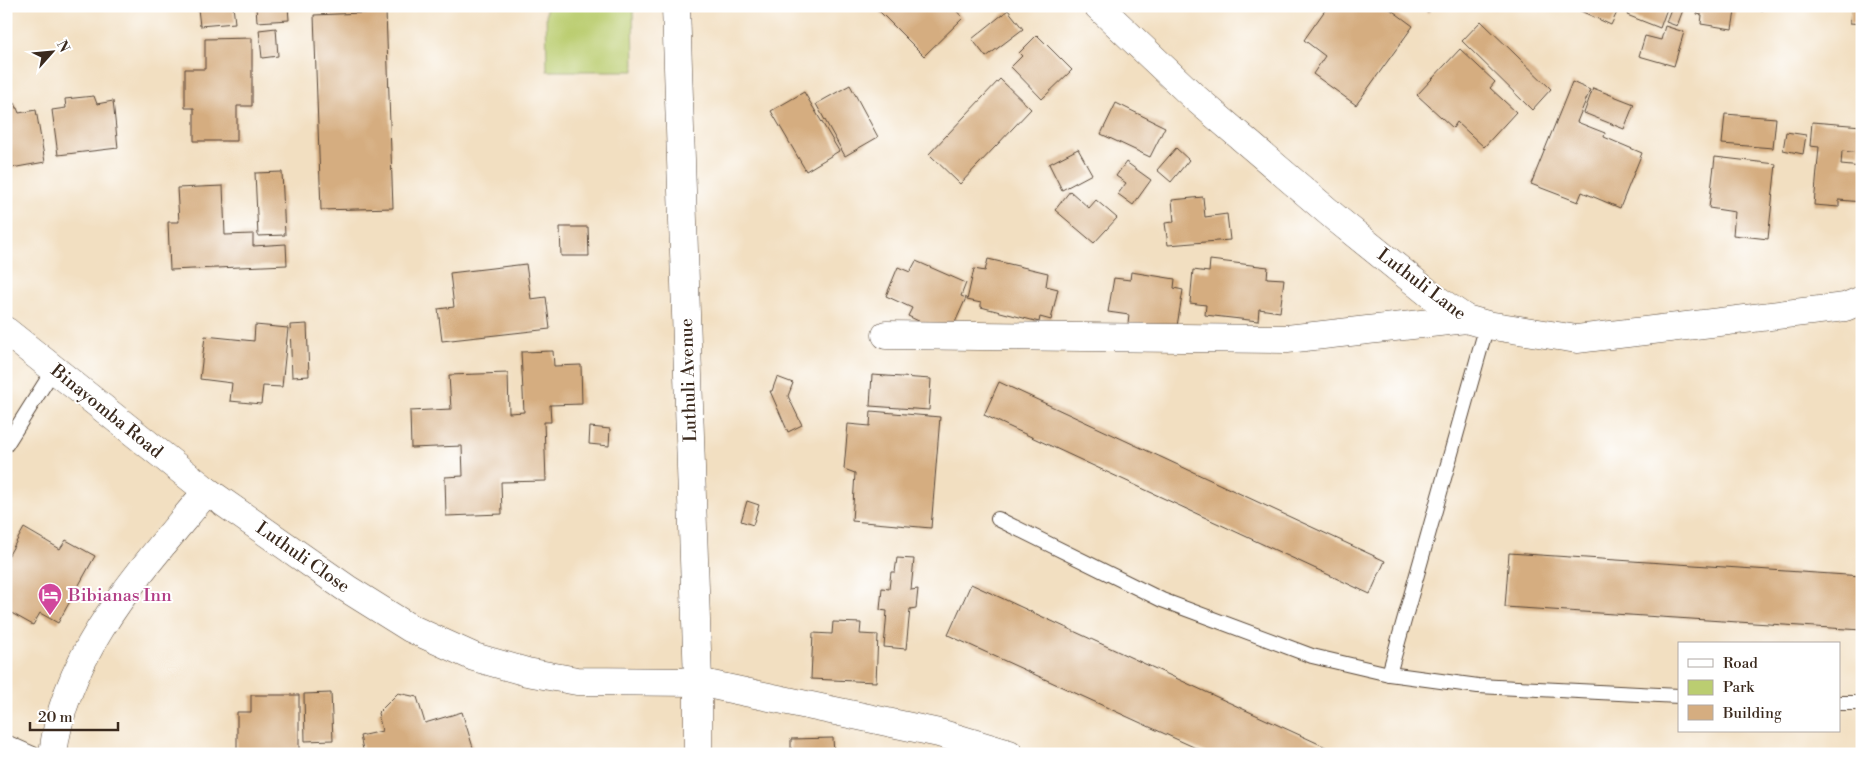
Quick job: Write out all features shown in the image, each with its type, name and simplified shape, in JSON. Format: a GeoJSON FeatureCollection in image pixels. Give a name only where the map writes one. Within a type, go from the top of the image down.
{"type":"FeatureCollection","features":[{"type":"Feature","properties":{"kind":"street","name":"Luthuli Avenue"},"geometry":{"type":"LineString","coordinates":[[676,6],[698,682],[698,754]]}},
{"type":"Feature","properties":{"kind":"street","name":"Luthuli Lane"},"geometry":{"type":"LineString","coordinates":[[1098,6],[1193,96],[1280,171],[1428,293],[1476,322],[1577,339],[1845,307],[1862,300]]}},
{"type":"Feature","properties":{"kind":"street"},"geometry":{"type":"LineString","coordinates":[[886,335],[1287,339],[1476,322]]}},
{"type":"Feature","properties":{"kind":"street","name":"Binayomba Road"},"geometry":{"type":"LineString","coordinates":[[6,331],[207,491]]}},
{"type":"Feature","properties":{"kind":"street","name":"Luthuli Close"},"geometry":{"type":"LineString","coordinates":[[207,491],[346,588],[410,628],[474,657],[527,672],[577,681],[698,682],[893,722],[939,733],[1009,754]]}},
{"type":"Feature","properties":{"kind":"street"},"geometry":{"type":"LineString","coordinates":[[53,754],[56,728],[89,646],[118,602],[207,491]]}},
{"type":"Feature","properties":{"kind":"lane"},"geometry":{"type":"LineString","coordinates":[[1389,674],[1476,322]]}},
{"type":"Feature","properties":{"kind":"lane"},"geometry":{"type":"LineString","coordinates":[[6,445],[54,369]]}},
{"type":"Feature","properties":{"kind":"lane"},"geometry":{"type":"LineString","coordinates":[[998,519],[1162,600],[1312,656],[1389,674],[1478,686],[1678,696]]}},
{"type":"Feature","properties":{"kind":"lane"},"geometry":{"type":"LineString","coordinates":[[1840,703],[1862,703]]}},
{"type":"Feature","properties":{"kind":"lane"},"geometry":{"type":"LineString","coordinates":[[6,742],[33,754]]}},
{"type":"Feature","properties":{"kind":"green space"},"geometry":{"type":"Polygon","coordinates":[[[546,6],[633,6],[634,71],[547,71],[546,6]]]}},
{"type":"Feature","properties":{"kind":"building"},"geometry":{"type":"Polygon","coordinates":[[[180,6],[233,6],[235,23],[200,26],[198,9],[180,11],[180,6]]]}},
{"type":"Feature","properties":{"kind":"building"},"geometry":{"type":"Polygon","coordinates":[[[256,6],[288,6],[289,20],[257,22],[256,6]]]}},
{"type":"Feature","properties":{"kind":"building"},"geometry":{"type":"Polygon","coordinates":[[[874,6],[952,6],[963,18],[924,56],[874,6]]]}},
{"type":"Feature","properties":{"kind":"building"},"geometry":{"type":"Polygon","coordinates":[[[1328,6],[1353,6],[1358,10],[1361,6],[1386,6],[1413,26],[1356,105],[1313,74],[1325,56],[1304,40],[1328,6]]]}},
{"type":"Feature","properties":{"kind":"building"},"geometry":{"type":"Polygon","coordinates":[[[1419,6],[1433,6],[1428,13],[1419,6]]]}},
{"type":"Feature","properties":{"kind":"building"},"geometry":{"type":"Polygon","coordinates":[[[1570,6],[1620,6],[1611,25],[1570,6]]]}},
{"type":"Feature","properties":{"kind":"building"},"geometry":{"type":"Polygon","coordinates":[[[1631,6],[1668,6],[1660,28],[1627,15],[1631,6]]]}},
{"type":"Feature","properties":{"kind":"building"},"geometry":{"type":"Polygon","coordinates":[[[1672,6],[1683,10],[1677,26],[1666,22],[1672,6]]]}},
{"type":"Feature","properties":{"kind":"building"},"geometry":{"type":"Polygon","coordinates":[[[1698,6],[1736,6],[1732,29],[1701,24],[1702,15],[1697,14],[1698,6]]]}},
{"type":"Feature","properties":{"kind":"building"},"geometry":{"type":"Polygon","coordinates":[[[1738,6],[1763,6],[1762,11],[1738,6]]]}},
{"type":"Feature","properties":{"kind":"building"},"geometry":{"type":"Polygon","coordinates":[[[1851,6],[1862,6],[1862,24],[1850,23],[1851,6]]]}},
{"type":"Feature","properties":{"kind":"building"},"geometry":{"type":"Polygon","coordinates":[[[1008,10],[1023,29],[986,57],[972,39],[1008,10]]]}},
{"type":"Feature","properties":{"kind":"building"},"geometry":{"type":"Polygon","coordinates":[[[386,12],[393,208],[321,210],[314,15],[386,12]]]}},
{"type":"Feature","properties":{"kind":"building"},"geometry":{"type":"Polygon","coordinates":[[[1481,21],[1551,89],[1532,110],[1462,41],[1481,21]]]}},
{"type":"Feature","properties":{"kind":"building"},"geometry":{"type":"Polygon","coordinates":[[[1665,26],[1684,32],[1674,66],[1639,56],[1645,36],[1661,40],[1665,26]]]}},
{"type":"Feature","properties":{"kind":"building"},"geometry":{"type":"Polygon","coordinates":[[[276,28],[278,56],[262,58],[259,30],[276,28]]]}},
{"type":"Feature","properties":{"kind":"building"},"geometry":{"type":"Polygon","coordinates":[[[1037,35],[1072,70],[1042,99],[1011,67],[1022,56],[1019,53],[1037,35]]]}},
{"type":"Feature","properties":{"kind":"building"},"geometry":{"type":"Polygon","coordinates":[[[252,38],[252,106],[237,106],[237,141],[194,141],[194,108],[185,108],[185,69],[205,69],[205,39],[252,38]]]}},
{"type":"Feature","properties":{"kind":"building"},"geometry":{"type":"Polygon","coordinates":[[[1460,49],[1495,82],[1490,88],[1516,112],[1484,147],[1457,122],[1453,128],[1417,95],[1460,49]]]}},
{"type":"Feature","properties":{"kind":"building"},"geometry":{"type":"Polygon","coordinates":[[[1000,79],[1031,109],[960,184],[929,154],[1000,79]]]}},
{"type":"Feature","properties":{"kind":"building"},"geometry":{"type":"Polygon","coordinates":[[[1572,82],[1590,90],[1577,122],[1605,133],[1604,137],[1642,153],[1620,208],[1582,192],[1578,202],[1531,184],[1572,82]]]}},
{"type":"Feature","properties":{"kind":"building"},"geometry":{"type":"Polygon","coordinates":[[[850,85],[878,137],[845,156],[816,104],[850,85]]]}},
{"type":"Feature","properties":{"kind":"building"},"geometry":{"type":"Polygon","coordinates":[[[1593,88],[1634,104],[1624,129],[1584,113],[1593,88]]]}},
{"type":"Feature","properties":{"kind":"building"},"geometry":{"type":"Polygon","coordinates":[[[804,92],[839,151],[806,171],[771,111],[804,92]]]}},
{"type":"Feature","properties":{"kind":"building"},"geometry":{"type":"Polygon","coordinates":[[[94,96],[97,104],[113,101],[118,148],[58,155],[52,110],[66,108],[65,99],[94,96]]]}},
{"type":"Feature","properties":{"kind":"building"},"geometry":{"type":"Polygon","coordinates":[[[15,103],[19,113],[36,110],[45,162],[6,169],[6,104],[15,103]]]}},
{"type":"Feature","properties":{"kind":"building"},"geometry":{"type":"Polygon","coordinates":[[[1116,103],[1165,127],[1150,157],[1101,134],[1116,103]]]}},
{"type":"Feature","properties":{"kind":"building"},"geometry":{"type":"Polygon","coordinates":[[[1725,114],[1776,118],[1773,148],[1722,144],[1725,114]]]}},
{"type":"Feature","properties":{"kind":"building"},"geometry":{"type":"Polygon","coordinates":[[[1812,122],[1862,126],[1859,153],[1842,151],[1841,165],[1862,167],[1862,202],[1839,200],[1839,207],[1814,205],[1819,147],[1810,146],[1812,122]]]}},
{"type":"Feature","properties":{"kind":"building"},"geometry":{"type":"Polygon","coordinates":[[[1786,132],[1806,135],[1803,154],[1783,150],[1786,132]]]}},
{"type":"Feature","properties":{"kind":"building"},"geometry":{"type":"Polygon","coordinates":[[[1176,148],[1189,160],[1171,182],[1157,170],[1176,148]]]}},
{"type":"Feature","properties":{"kind":"building"},"geometry":{"type":"Polygon","coordinates":[[[1078,149],[1092,174],[1062,190],[1049,164],[1078,149]]]}},
{"type":"Feature","properties":{"kind":"building"},"geometry":{"type":"Polygon","coordinates":[[[1715,157],[1776,164],[1768,239],[1733,235],[1735,212],[1709,208],[1715,157]]]}},
{"type":"Feature","properties":{"kind":"building"},"geometry":{"type":"Polygon","coordinates":[[[1126,162],[1151,180],[1133,205],[1118,194],[1126,183],[1116,176],[1126,162]]]}},
{"type":"Feature","properties":{"kind":"building"},"geometry":{"type":"Polygon","coordinates":[[[282,172],[285,235],[258,236],[255,173],[282,172]]]}},
{"type":"Feature","properties":{"kind":"building"},"geometry":{"type":"Polygon","coordinates":[[[223,186],[225,235],[253,234],[253,246],[286,244],[287,265],[170,270],[168,222],[179,222],[177,188],[223,186]]]}},
{"type":"Feature","properties":{"kind":"building"},"geometry":{"type":"Polygon","coordinates":[[[1070,191],[1089,208],[1096,200],[1117,218],[1094,243],[1055,210],[1070,191]]]}},
{"type":"Feature","properties":{"kind":"building"},"geometry":{"type":"Polygon","coordinates":[[[1203,197],[1205,217],[1227,214],[1230,240],[1168,245],[1165,223],[1174,222],[1172,200],[1203,197]]]}},
{"type":"Feature","properties":{"kind":"building"},"geometry":{"type":"Polygon","coordinates":[[[560,227],[588,227],[589,256],[561,256],[560,227]]]}},
{"type":"Feature","properties":{"kind":"building"},"geometry":{"type":"Polygon","coordinates":[[[988,259],[1048,273],[1046,286],[1058,289],[1051,320],[1040,317],[1039,322],[981,307],[981,303],[967,300],[974,269],[985,271],[988,259]]]}},
{"type":"Feature","properties":{"kind":"building"},"geometry":{"type":"Polygon","coordinates":[[[1210,260],[1268,267],[1267,278],[1284,279],[1280,312],[1259,309],[1258,321],[1205,315],[1206,305],[1190,303],[1193,270],[1209,272],[1210,260]]]}},
{"type":"Feature","properties":{"kind":"building"},"geometry":{"type":"Polygon","coordinates":[[[916,261],[966,283],[961,296],[966,298],[953,327],[942,332],[908,316],[912,308],[886,296],[898,267],[910,272],[916,261]]]}},
{"type":"Feature","properties":{"kind":"building"},"geometry":{"type":"Polygon","coordinates":[[[526,264],[531,299],[546,297],[550,329],[442,341],[438,309],[454,307],[450,273],[526,264]]]}},
{"type":"Feature","properties":{"kind":"building"},"geometry":{"type":"Polygon","coordinates":[[[1131,272],[1175,279],[1174,288],[1183,290],[1176,332],[1128,324],[1129,315],[1108,312],[1114,278],[1130,280],[1131,272]]]}},
{"type":"Feature","properties":{"kind":"building"},"geometry":{"type":"Polygon","coordinates":[[[307,324],[309,376],[292,377],[290,325],[307,324]]]}},
{"type":"Feature","properties":{"kind":"building"},"geometry":{"type":"Polygon","coordinates":[[[255,325],[288,328],[282,387],[263,386],[261,404],[230,401],[232,383],[200,379],[205,336],[254,341],[255,325]]]}},
{"type":"Feature","properties":{"kind":"building"},"geometry":{"type":"Polygon","coordinates":[[[553,351],[554,366],[581,365],[582,404],[550,405],[551,422],[544,422],[546,481],[501,482],[502,514],[446,516],[445,477],[463,476],[462,446],[411,448],[410,411],[451,409],[449,375],[508,373],[509,413],[524,412],[521,352],[553,351]]]}},
{"type":"Feature","properties":{"kind":"building"},"geometry":{"type":"Polygon","coordinates":[[[872,375],[931,379],[929,410],[870,406],[872,375]]]}},
{"type":"Feature","properties":{"kind":"building"},"geometry":{"type":"Polygon","coordinates":[[[777,377],[793,383],[788,396],[802,425],[788,432],[770,391],[772,391],[777,377]]]}},
{"type":"Feature","properties":{"kind":"building"},"geometry":{"type":"Polygon","coordinates":[[[999,382],[1385,561],[1370,594],[984,415],[999,382]]]}},
{"type":"Feature","properties":{"kind":"building"},"geometry":{"type":"Polygon","coordinates":[[[871,411],[940,417],[931,528],[852,521],[855,473],[844,469],[848,424],[870,426],[871,411]]]}},
{"type":"Feature","properties":{"kind":"building"},"geometry":{"type":"Polygon","coordinates":[[[590,427],[610,429],[609,446],[589,444],[590,427]]]}},
{"type":"Feature","properties":{"kind":"building"},"geometry":{"type":"Polygon","coordinates":[[[747,501],[759,505],[753,525],[741,521],[747,501]]]}},
{"type":"Feature","properties":{"kind":"building"},"geometry":{"type":"Polygon","coordinates":[[[24,528],[60,549],[66,540],[95,556],[58,623],[40,613],[33,625],[6,610],[6,560],[24,528]]]}},
{"type":"Feature","properties":{"kind":"building"},"geometry":{"type":"Polygon","coordinates":[[[1509,553],[1862,576],[1862,630],[1505,607],[1509,553]]]}},
{"type":"Feature","properties":{"kind":"building"},"geometry":{"type":"Polygon","coordinates":[[[897,558],[914,559],[911,590],[918,589],[916,608],[910,609],[906,649],[884,647],[887,611],[880,610],[882,588],[889,589],[891,572],[895,572],[897,558]]]}},
{"type":"Feature","properties":{"kind":"building"},"geometry":{"type":"Polygon","coordinates":[[[971,584],[1341,754],[1209,754],[948,635],[971,584]]]}},
{"type":"Feature","properties":{"kind":"building"},"geometry":{"type":"Polygon","coordinates":[[[833,622],[861,623],[860,634],[878,635],[876,682],[811,679],[813,633],[832,634],[833,622]]]}},
{"type":"Feature","properties":{"kind":"building"},"geometry":{"type":"Polygon","coordinates":[[[331,693],[333,740],[305,741],[304,694],[331,693]]]}},
{"type":"Feature","properties":{"kind":"building"},"geometry":{"type":"Polygon","coordinates":[[[398,693],[417,697],[425,723],[462,712],[475,754],[364,754],[360,736],[382,731],[378,713],[398,693]]]}},
{"type":"Feature","properties":{"kind":"building"},"geometry":{"type":"Polygon","coordinates":[[[251,695],[299,695],[299,754],[237,754],[237,712],[251,712],[251,695]]]}},
{"type":"Feature","properties":{"kind":"building"},"geometry":{"type":"Polygon","coordinates":[[[833,738],[834,754],[791,754],[791,739],[833,738]]]}},
{"type":"Feature","properties":{"kind":"place","name":"Bibianas Inn"},"geometry":{"type":"Point","coordinates":[50,616]}}]}
